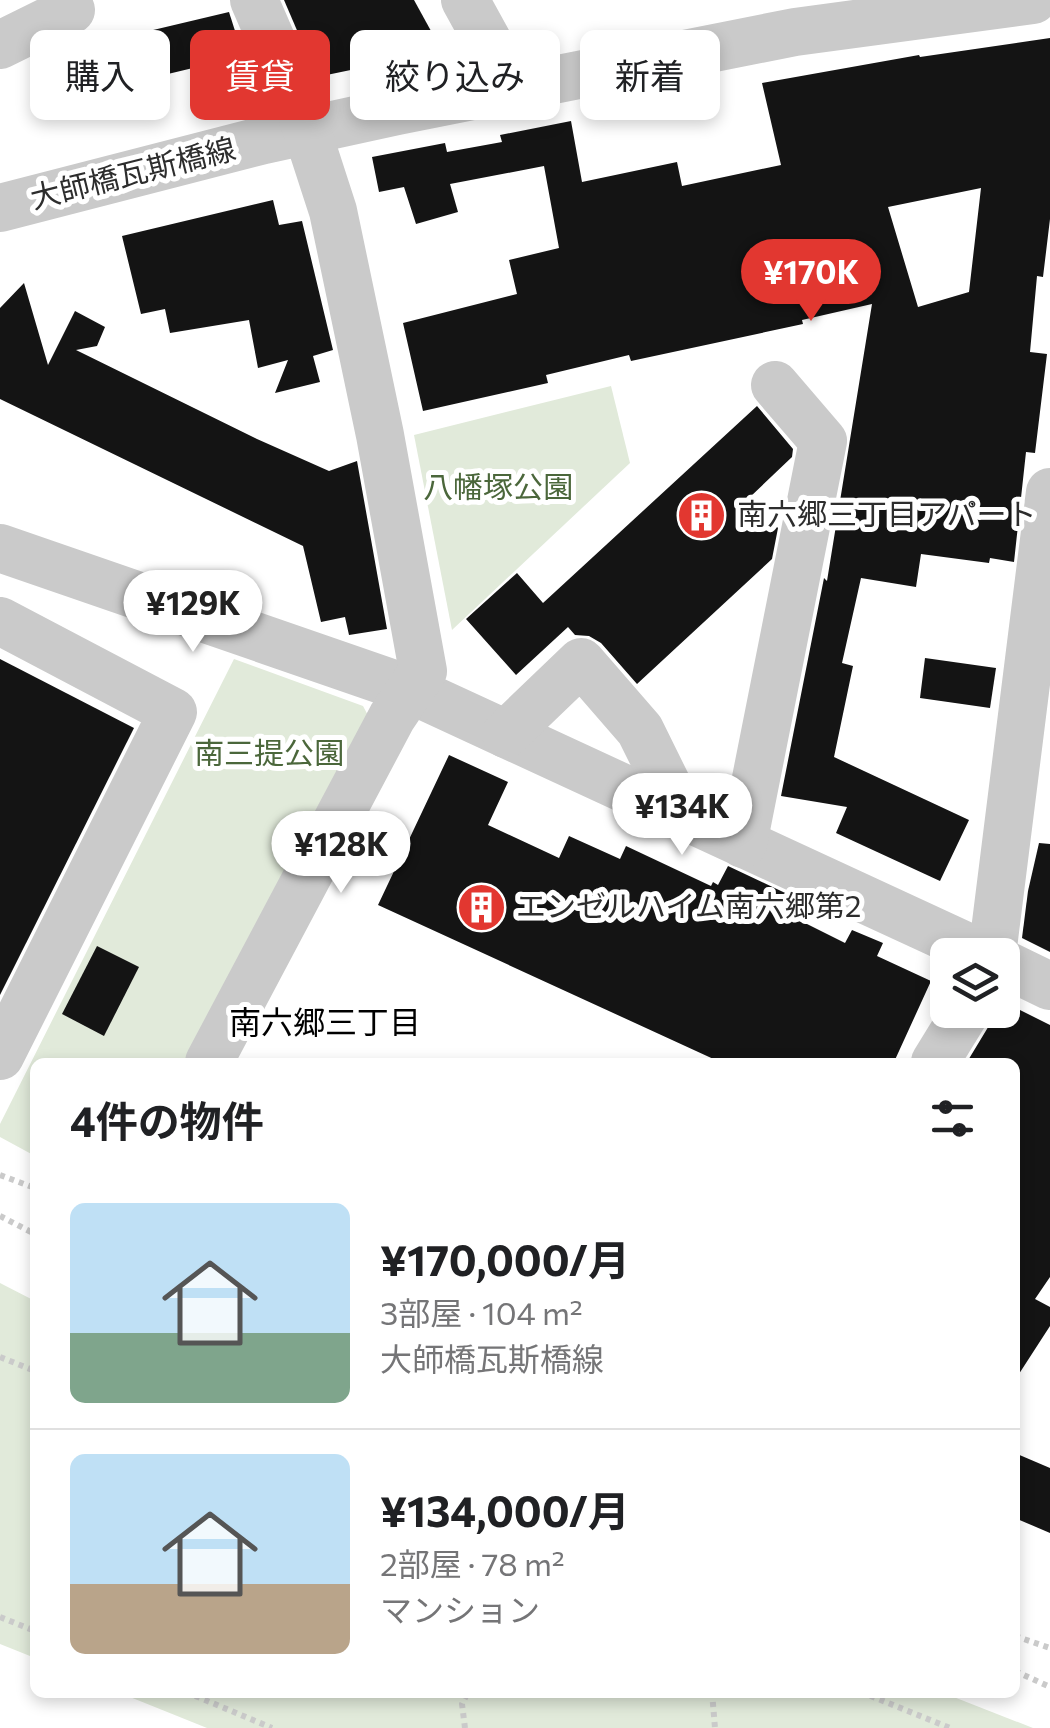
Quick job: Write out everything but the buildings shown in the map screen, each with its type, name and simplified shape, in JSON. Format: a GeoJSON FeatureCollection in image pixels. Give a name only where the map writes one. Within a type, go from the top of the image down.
{"type":"FeatureCollection","features":[{"type":"Feature","properties":{"kind":"street"},"geometry":{"type":"LineString","coordinates":[[0,46],[71,10],[66,0]]}},
{"type":"Feature","properties":{"kind":"street"},"geometry":{"type":"LineString","coordinates":[[210,1058],[392,716],[423,671],[380,435],[333,211],[308,130],[254,0]]}},
{"type":"Feature","properties":{"kind":"street"},"geometry":{"type":"LineString","coordinates":[[465,0],[482,30]]}},
{"type":"Feature","properties":{"kind":"street","name":"大師橋瓦斯橋線"},"geometry":{"type":"LineString","coordinates":[[560,77],[802,16],[1033,0]]}},
{"type":"Feature","properties":{"kind":"street","name":"大師橋瓦斯橋線"},"geometry":{"type":"LineString","coordinates":[[0,208],[358,120]]}},
{"type":"Feature","properties":{"kind":"street"},"geometry":{"type":"LineString","coordinates":[[744,844],[823,441],[774,385]]}},
{"type":"Feature","properties":{"kind":"street"},"geometry":{"type":"LineString","coordinates":[[990,938],[1050,492]]}},
{"type":"Feature","properties":{"kind":"street"},"geometry":{"type":"LineString","coordinates":[[0,548],[411,690],[951,938]]}},
{"type":"Feature","properties":{"kind":"street"},"geometry":{"type":"LineString","coordinates":[[0,622],[173,712],[0,1056]]}},
{"type":"Feature","properties":{"kind":"street"},"geometry":{"type":"LineString","coordinates":[[506,734],[581,662],[640,730],[682,815]]}},
{"type":"Feature","properties":{"kind":"street"},"geometry":{"type":"LineString","coordinates":[[1020,972],[1050,986]]}},
{"type":"Feature","properties":{"kind":"street"},"geometry":{"type":"LineString","coordinates":[[937,1058],[956,1028]]}},
{"type":"Feature","properties":{"kind":"path"},"geometry":{"type":"LineString","coordinates":[[0,1175],[30,1186]]}},
{"type":"Feature","properties":{"kind":"path"},"geometry":{"type":"LineString","coordinates":[[0,1216],[30,1231]]}},
{"type":"Feature","properties":{"kind":"path"},"geometry":{"type":"LineString","coordinates":[[0,1357],[30,1368]]}},
{"type":"Feature","properties":{"kind":"path"},"geometry":{"type":"LineString","coordinates":[[0,1617],[30,1629]]}},
{"type":"Feature","properties":{"kind":"path"},"geometry":{"type":"LineString","coordinates":[[1020,1638],[1050,1648]]}},
{"type":"Feature","properties":{"kind":"path"},"geometry":{"type":"LineString","coordinates":[[1020,1673],[1050,1688]]}},
{"type":"Feature","properties":{"kind":"path"},"geometry":{"type":"LineString","coordinates":[[200,1698],[272,1728]]}},
{"type":"Feature","properties":{"kind":"path"},"geometry":{"type":"LineString","coordinates":[[464,1728],[465,1698]]}},
{"type":"Feature","properties":{"kind":"path"},"geometry":{"type":"LineString","coordinates":[[712,1698],[715,1728]]}},
{"type":"Feature","properties":{"kind":"path"},"geometry":{"type":"LineString","coordinates":[[876,1698],[950,1728]]}},
{"type":"Feature","properties":{"kind":"green space","name":"八幡塚公園"},"geometry":{"type":"Polygon","coordinates":[[[611,386],[630,463],[452,630],[414,435],[611,386]]]}},
{"type":"Feature","properties":{"kind":"green space","name":"南三提公園"},"geometry":{"type":"Polygon","coordinates":[[[234,659],[363,706],[371,721],[191,1058],[33,1058],[234,659]]]}},
{"type":"Feature","properties":{"kind":"green space","name":"南三提公園"},"geometry":{"type":"Polygon","coordinates":[[[30,1064],[30,1153],[0,1137],[0,1124],[30,1064]]]}},
{"type":"Feature","properties":{"kind":"green space"},"geometry":{"type":"Polygon","coordinates":[[[0,1283],[30,1298],[30,1656],[0,1644],[0,1283]]]}},
{"type":"Feature","properties":{"kind":"green space"},"geometry":{"type":"Polygon","coordinates":[[[132,1698],[956,1698],[1033,1728],[207,1728],[132,1698]]]}},
{"type":"Feature","properties":{"kind":"place","name":"南六郷三丁目アパート"},"geometry":{"type":"Point","coordinates":[702,515]}},
{"type":"Feature","properties":{"kind":"place","name":"エンゼルハイム南六郷第2"},"geometry":{"type":"Point","coordinates":[481,907]}},
{"type":"Feature","properties":{"kind":"district","name":"南六郷三丁目"},"geometry":{"type":"Point","coordinates":[325,1023]}}]}
